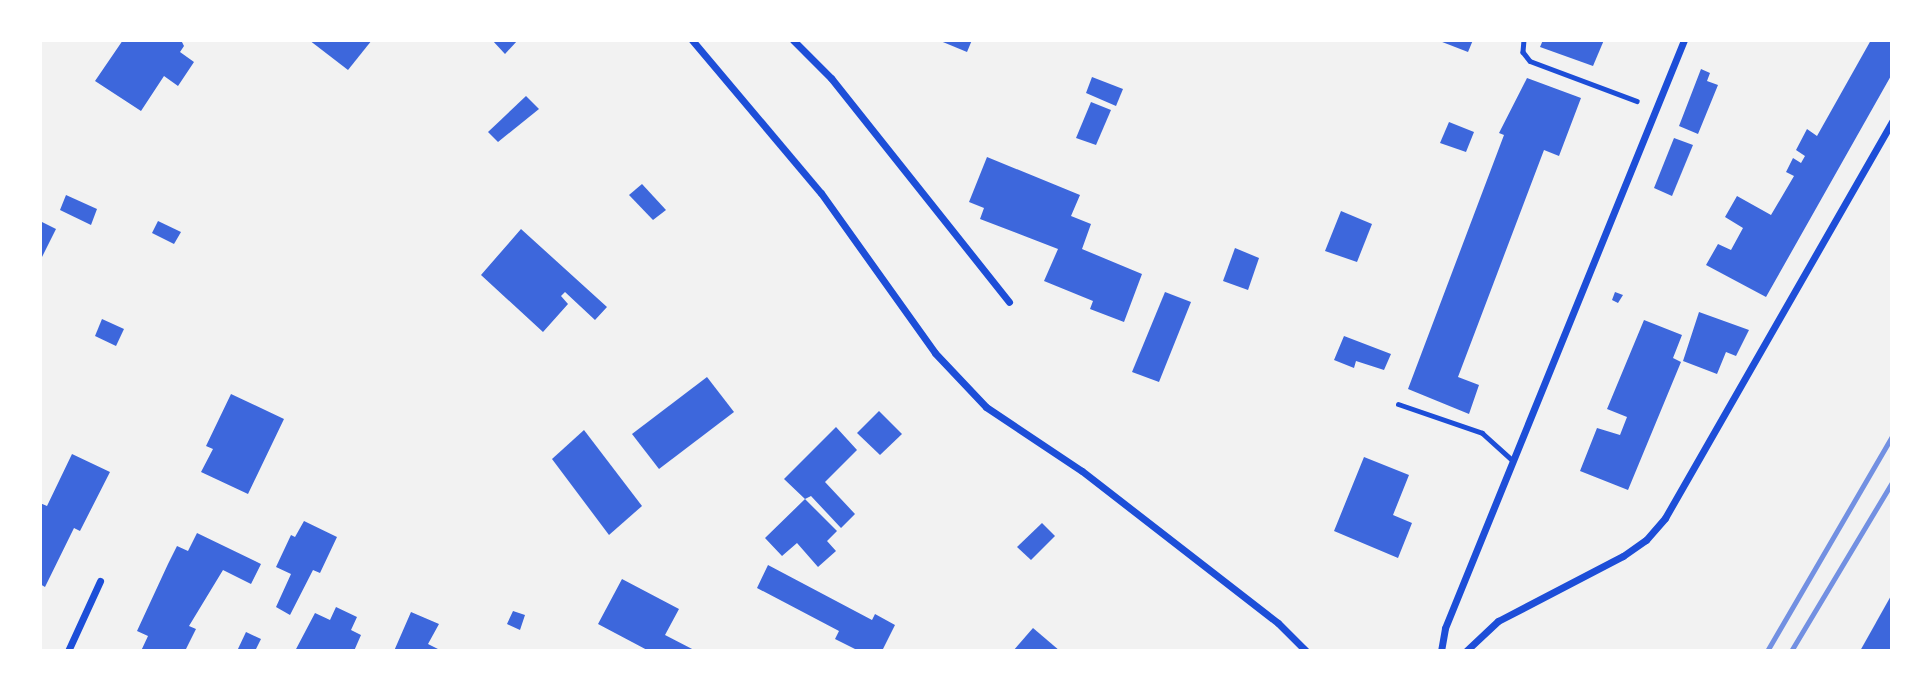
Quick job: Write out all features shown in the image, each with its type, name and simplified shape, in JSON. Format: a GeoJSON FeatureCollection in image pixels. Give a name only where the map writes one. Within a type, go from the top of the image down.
{"type":"FeatureCollection","features":[{"type":"Feature","properties":{"kind":"street"},"geometry":{"type":"LineString","coordinates":[[692,40],[821,193],[935,353],[986,407],[1082,471],[1279,623],[1306,651]]}},
{"type":"Feature","properties":{"kind":"street"},"geometry":{"type":"LineString","coordinates":[[793,40],[831,78],[1009,302]]}},
{"type":"Feature","properties":{"kind":"street"},"geometry":{"type":"LineString","coordinates":[[1441,651],[1446,628],[1684,40]]}},
{"type":"Feature","properties":{"kind":"street"},"geometry":{"type":"LineString","coordinates":[[1466,651],[1498,621],[1623,556],[1646,540],[1665,518],[1892,121]]}},
{"type":"Feature","properties":{"kind":"street"},"geometry":{"type":"LineString","coordinates":[[68,651],[100,581]]}},
{"type":"Feature","properties":{"kind":"lane"},"geometry":{"type":"LineString","coordinates":[[1398,404],[1482,433],[1513,461]]}},
{"type":"Feature","properties":{"kind":"path"},"geometry":{"type":"LineString","coordinates":[[1524,40],[1523,52],[1530,61],[1657,109]]}},
{"type":"Feature","properties":{"kind":"building"},"geometry":{"type":"Polygon","coordinates":[[[123,40],[181,40],[184,46],[180,52],[194,62],[178,86],[164,76],[141,111],[95,81],[123,40]]]}},
{"type":"Feature","properties":{"kind":"building"},"geometry":{"type":"Polygon","coordinates":[[[309,40],[372,40],[348,70],[309,40]]]}},
{"type":"Feature","properties":{"kind":"building"},"geometry":{"type":"Polygon","coordinates":[[[492,40],[518,40],[505,54],[492,40]]]}},
{"type":"Feature","properties":{"kind":"building"},"geometry":{"type":"Polygon","coordinates":[[[938,40],[972,40],[967,52],[938,40]]]}},
{"type":"Feature","properties":{"kind":"building"},"geometry":{"type":"Polygon","coordinates":[[[1437,40],[1473,40],[1468,52],[1437,40]]]}},
{"type":"Feature","properties":{"kind":"building"},"geometry":{"type":"Polygon","coordinates":[[[1543,40],[1604,40],[1593,66],[1540,47],[1543,40]]]}},
{"type":"Feature","properties":{"kind":"building"},"geometry":{"type":"Polygon","coordinates":[[[1871,40],[1892,40],[1892,74],[1766,297],[1706,265],[1718,244],[1731,250],[1743,228],[1725,217],[1737,196],[1771,215],[1794,176],[1786,172],[1793,158],[1801,163],[1805,156],[1796,150],[1807,129],[1817,136],[1871,40]]]}},
{"type":"Feature","properties":{"kind":"building"},"geometry":{"type":"Polygon","coordinates":[[[1701,69],[1710,73],[1707,81],[1718,85],[1698,134],[1679,126],[1701,69]]]}},
{"type":"Feature","properties":{"kind":"building"},"geometry":{"type":"Polygon","coordinates":[[[1092,77],[1123,89],[1116,106],[1086,93],[1092,77]]]}},
{"type":"Feature","properties":{"kind":"building"},"geometry":{"type":"Polygon","coordinates":[[[1527,78],[1581,98],[1559,156],[1544,150],[1458,377],[1479,385],[1469,414],[1408,389],[1504,135],[1499,133],[1527,78]]]}},
{"type":"Feature","properties":{"kind":"building"},"geometry":{"type":"Polygon","coordinates":[[[526,96],[539,109],[498,142],[488,132],[526,96]]]}},
{"type":"Feature","properties":{"kind":"building"},"geometry":{"type":"Polygon","coordinates":[[[1091,102],[1111,110],[1096,145],[1076,138],[1091,102]]]}},
{"type":"Feature","properties":{"kind":"building"},"geometry":{"type":"Polygon","coordinates":[[[1449,122],[1474,132],[1466,152],[1440,143],[1449,122]]]}},
{"type":"Feature","properties":{"kind":"building"},"geometry":{"type":"Polygon","coordinates":[[[1674,138],[1693,145],[1672,196],[1654,188],[1674,138]]]}},
{"type":"Feature","properties":{"kind":"building"},"geometry":{"type":"Polygon","coordinates":[[[987,157],[1080,195],[1071,216],[1091,224],[1082,249],[1142,274],[1124,322],[1090,309],[1093,301],[1044,281],[1058,249],[980,219],[984,208],[969,202],[987,157]]]}},
{"type":"Feature","properties":{"kind":"building"},"geometry":{"type":"Polygon","coordinates":[[[642,184],[666,210],[653,220],[629,195],[642,184]]]}},
{"type":"Feature","properties":{"kind":"building"},"geometry":{"type":"Polygon","coordinates":[[[66,195],[97,209],[91,225],[60,210],[66,195]]]}},
{"type":"Feature","properties":{"kind":"building"},"geometry":{"type":"Polygon","coordinates":[[[1341,211],[1372,224],[1357,262],[1325,251],[1341,211]]]}},
{"type":"Feature","properties":{"kind":"building"},"geometry":{"type":"Polygon","coordinates":[[[40,221],[56,229],[40,261],[40,221]]]}},
{"type":"Feature","properties":{"kind":"building"},"geometry":{"type":"Polygon","coordinates":[[[158,221],[181,232],[174,244],[152,233],[158,221]]]}},
{"type":"Feature","properties":{"kind":"building"},"geometry":{"type":"Polygon","coordinates":[[[521,229],[607,307],[595,320],[565,292],[561,296],[568,304],[543,332],[481,275],[521,229]]]}},
{"type":"Feature","properties":{"kind":"building"},"geometry":{"type":"Polygon","coordinates":[[[1235,248],[1259,258],[1248,290],[1223,281],[1235,248]]]}},
{"type":"Feature","properties":{"kind":"building"},"geometry":{"type":"Polygon","coordinates":[[[1165,292],[1191,302],[1159,382],[1132,372],[1165,292]]]}},
{"type":"Feature","properties":{"kind":"building"},"geometry":{"type":"Polygon","coordinates":[[[1615,292],[1623,295],[1618,303],[1612,300],[1615,292]]]}},
{"type":"Feature","properties":{"kind":"building"},"geometry":{"type":"Polygon","coordinates":[[[1699,312],[1749,330],[1736,356],[1726,352],[1717,374],[1683,361],[1699,312]]]}},
{"type":"Feature","properties":{"kind":"building"},"geometry":{"type":"Polygon","coordinates":[[[102,319],[124,329],[116,346],[95,336],[102,319]]]}},
{"type":"Feature","properties":{"kind":"building"},"geometry":{"type":"Polygon","coordinates":[[[1644,320],[1682,335],[1673,358],[1681,362],[1628,490],[1580,471],[1597,428],[1620,435],[1627,417],[1607,409],[1644,320]]]}},
{"type":"Feature","properties":{"kind":"building"},"geometry":{"type":"Polygon","coordinates":[[[1344,336],[1391,354],[1384,370],[1356,361],[1354,368],[1334,360],[1344,336]]]}},
{"type":"Feature","properties":{"kind":"building"},"geometry":{"type":"Polygon","coordinates":[[[707,377],[734,412],[659,469],[632,434],[707,377]]]}},
{"type":"Feature","properties":{"kind":"building"},"geometry":{"type":"Polygon","coordinates":[[[231,394],[284,419],[248,494],[201,472],[213,449],[206,446],[231,394]]]}},
{"type":"Feature","properties":{"kind":"building"},"geometry":{"type":"Polygon","coordinates":[[[879,411],[902,434],[880,455],[857,433],[879,411]]]}},
{"type":"Feature","properties":{"kind":"building"},"geometry":{"type":"Polygon","coordinates":[[[836,427],[857,450],[825,482],[855,514],[841,528],[811,496],[805,499],[784,479],[836,427]]]}},
{"type":"Feature","properties":{"kind":"building"},"geometry":{"type":"Polygon","coordinates":[[[584,430],[642,506],[609,535],[552,459],[584,430]]]}},
{"type":"Feature","properties":{"kind":"building"},"geometry":{"type":"Polygon","coordinates":[[[72,454],[110,472],[80,531],[74,528],[45,587],[40,584],[40,503],[47,506],[72,454]]]}},
{"type":"Feature","properties":{"kind":"building"},"geometry":{"type":"Polygon","coordinates":[[[1364,457],[1409,475],[1393,515],[1412,523],[1398,558],[1334,531],[1364,457]]]}},
{"type":"Feature","properties":{"kind":"building"},"geometry":{"type":"Polygon","coordinates":[[[805,499],[837,531],[827,541],[836,551],[818,567],[797,543],[782,556],[765,538],[805,499]]]}},
{"type":"Feature","properties":{"kind":"building"},"geometry":{"type":"Polygon","coordinates":[[[304,521],[337,537],[320,573],[313,570],[290,615],[276,607],[291,574],[276,567],[291,535],[295,537],[304,521]]]}},
{"type":"Feature","properties":{"kind":"building"},"geometry":{"type":"Polygon","coordinates":[[[1042,523],[1055,536],[1031,560],[1017,547],[1042,523]]]}},
{"type":"Feature","properties":{"kind":"building"},"geometry":{"type":"Polygon","coordinates":[[[197,533],[261,564],[251,584],[223,570],[189,626],[196,629],[185,651],[141,651],[148,636],[137,631],[168,564],[177,546],[188,551],[197,533]]]}},
{"type":"Feature","properties":{"kind":"building"},"geometry":{"type":"Polygon","coordinates":[[[768,565],[872,620],[875,614],[895,625],[882,651],[859,651],[835,639],[839,631],[757,588],[768,565]]]}},
{"type":"Feature","properties":{"kind":"building"},"geometry":{"type":"Polygon","coordinates":[[[622,579],[679,609],[665,635],[696,651],[649,651],[598,624],[622,579]]]}},
{"type":"Feature","properties":{"kind":"building"},"geometry":{"type":"Polygon","coordinates":[[[1892,594],[1892,651],[1860,651],[1892,594]]]}},
{"type":"Feature","properties":{"kind":"building"},"geometry":{"type":"Polygon","coordinates":[[[336,607],[357,617],[351,630],[361,635],[354,651],[295,651],[315,613],[330,620],[336,607]]]}},
{"type":"Feature","properties":{"kind":"building"},"geometry":{"type":"Polygon","coordinates":[[[513,611],[525,615],[520,630],[507,624],[513,611]]]}},
{"type":"Feature","properties":{"kind":"building"},"geometry":{"type":"Polygon","coordinates":[[[411,612],[439,624],[428,644],[442,651],[394,651],[411,612]]]}},
{"type":"Feature","properties":{"kind":"building"},"geometry":{"type":"Polygon","coordinates":[[[1033,628],[1060,651],[1013,651],[1033,628]]]}},
{"type":"Feature","properties":{"kind":"building"},"geometry":{"type":"Polygon","coordinates":[[[246,632],[261,639],[255,651],[237,651],[246,632]]]}},
{"type":"Feature","properties":{"kind":"railway"},"geometry":{"type":"LineString","coordinates":[[1767,651],[1892,436]]}},
{"type":"Feature","properties":{"kind":"railway"},"geometry":{"type":"LineString","coordinates":[[1791,651],[1892,482]]}}]}
